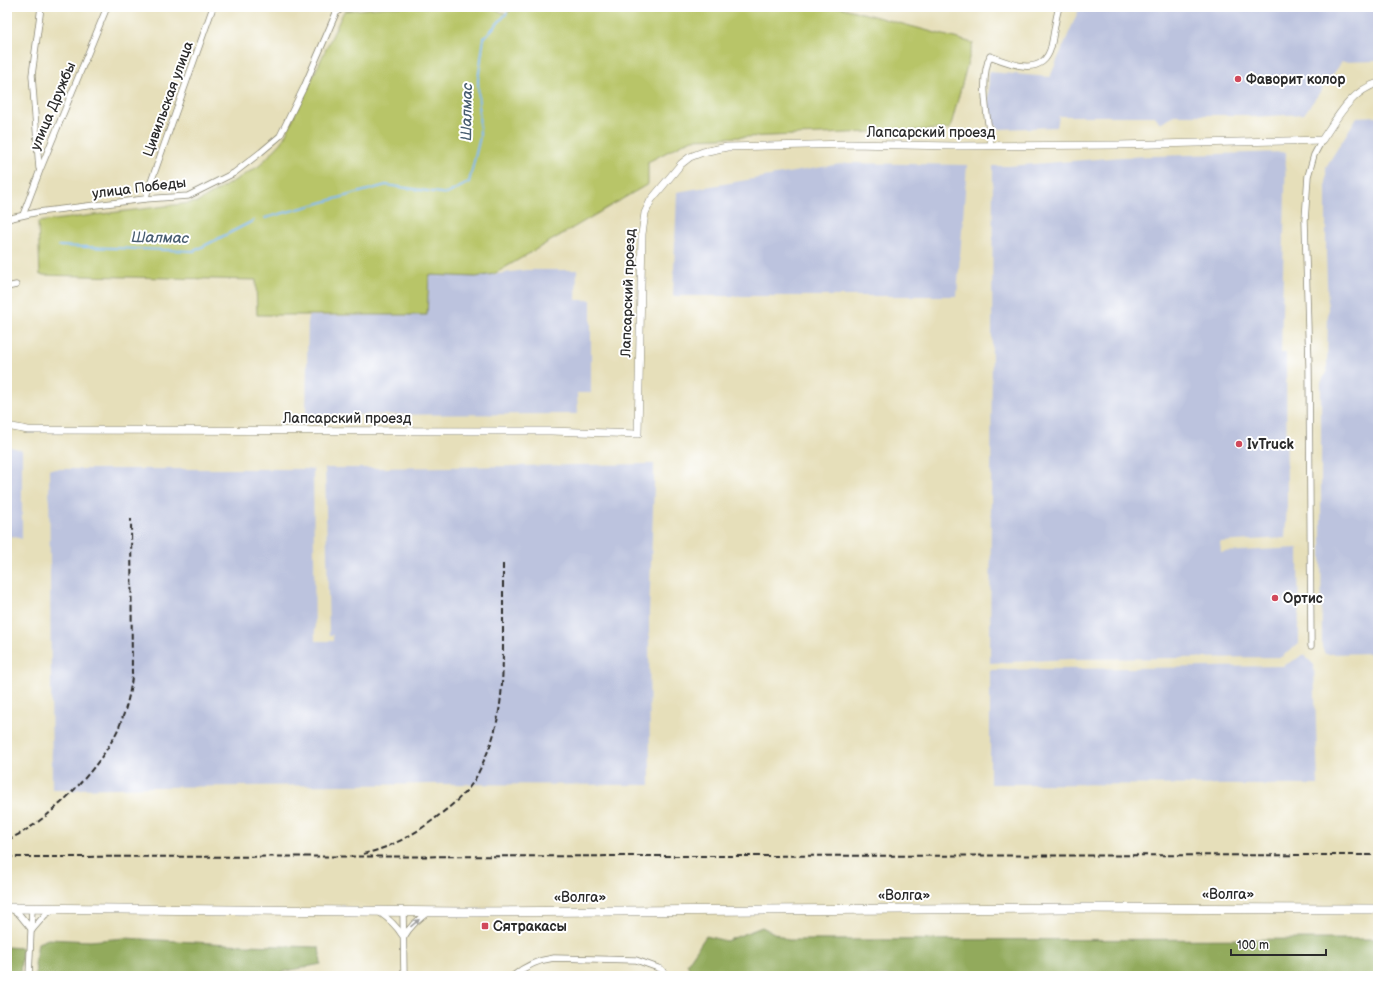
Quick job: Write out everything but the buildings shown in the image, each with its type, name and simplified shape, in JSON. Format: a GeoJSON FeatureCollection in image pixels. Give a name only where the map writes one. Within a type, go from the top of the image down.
{"type":"FeatureCollection","features":[{"type":"Feature","properties":{"kind":"highway","name":"«Волга»"},"geometry":{"type":"LineString","coordinates":[[8,908],[377,911],[1062,908],[1378,909]]}},
{"type":"Feature","properties":{"kind":"street"},"geometry":{"type":"LineString","coordinates":[[40,170],[32,75],[41,7]]}},
{"type":"Feature","properties":{"kind":"street","name":"улица Дружбы"},"geometry":{"type":"LineString","coordinates":[[24,214],[40,170],[107,7]]}},
{"type":"Feature","properties":{"kind":"street","name":"Цивильская улица"},"geometry":{"type":"LineString","coordinates":[[145,199],[213,7]]}},
{"type":"Feature","properties":{"kind":"street","name":"улица Победы"},"geometry":{"type":"LineString","coordinates":[[7,219],[24,214],[145,199],[188,196],[234,173],[280,136],[304,87],[336,13],[344,7]]}},
{"type":"Feature","properties":{"kind":"street"},"geometry":{"type":"LineString","coordinates":[[991,145],[984,94],[986,68],[990,56],[1015,65],[1027,67],[1034,66],[1045,60],[1050,48],[1059,7]]}},
{"type":"Feature","properties":{"kind":"street"},"geometry":{"type":"LineString","coordinates":[[1311,646],[1309,366],[1305,220],[1308,176],[1314,154],[1322,140],[1351,100],[1362,90],[1378,83]]}},
{"type":"Feature","properties":{"kind":"street","name":"Лапсарский проезд"},"geometry":{"type":"LineString","coordinates":[[7,426],[28,430],[544,431],[638,434],[642,234],[645,213],[651,200],[682,164],[690,157],[703,152],[727,147],[850,144],[1126,145],[1322,140]]}},
{"type":"Feature","properties":{"kind":"street"},"geometry":{"type":"LineString","coordinates":[[7,288],[16,285]]}},
{"type":"Feature","properties":{"kind":"street"},"geometry":{"type":"LineString","coordinates":[[8,908],[19,914],[32,931]]}},
{"type":"Feature","properties":{"kind":"street"},"geometry":{"type":"LineString","coordinates":[[29,976],[32,909]]}},
{"type":"Feature","properties":{"kind":"street"},"geometry":{"type":"LineString","coordinates":[[32,931],[45,915],[55,909]]}},
{"type":"Feature","properties":{"kind":"street"},"geometry":{"type":"LineString","coordinates":[[377,911],[397,926],[403,937]]}},
{"type":"Feature","properties":{"kind":"street"},"geometry":{"type":"LineString","coordinates":[[403,911],[404,976]]}},
{"type":"Feature","properties":{"kind":"street"},"geometry":{"type":"LineString","coordinates":[[403,937],[417,920],[430,911]]}},
{"type":"Feature","properties":{"kind":"street"},"geometry":{"type":"LineString","coordinates":[[513,976],[530,964],[554,958],[636,960],[661,969],[667,976]]}},
{"type":"Feature","properties":{"kind":"shaded area"},"geometry":{"type":"Polygon","coordinates":[[[1080,7],[1378,7],[1378,61],[1342,62],[1304,114],[1250,117],[1246,115],[1174,115],[1160,123],[1155,116],[1059,116],[1057,127],[1000,129],[991,123],[991,116],[988,116],[989,72],[1050,77],[1080,7]]]}},
{"type":"Feature","properties":{"kind":"shaded area"},"geometry":{"type":"Polygon","coordinates":[[[1378,116],[1378,653],[1325,654],[1322,647],[1321,383],[1327,370],[1328,309],[1326,254],[1326,167],[1357,117],[1378,116]]]}},
{"type":"Feature","properties":{"kind":"shaded area"},"geometry":{"type":"Polygon","coordinates":[[[1286,152],[1281,353],[1286,353],[1287,506],[1285,538],[1220,542],[1221,552],[1298,548],[1299,644],[1281,657],[1069,659],[990,663],[993,166],[1123,157],[1286,152]]]}},
{"type":"Feature","properties":{"kind":"shaded area"},"geometry":{"type":"Polygon","coordinates":[[[846,163],[967,165],[957,296],[673,296],[677,192],[846,163]]]}},
{"type":"Feature","properties":{"kind":"shaded area"},"geometry":{"type":"Polygon","coordinates":[[[526,270],[577,270],[576,300],[591,300],[591,393],[577,393],[578,414],[306,415],[308,316],[426,315],[429,275],[476,277],[526,270]]]}},
{"type":"Feature","properties":{"kind":"shaded area"},"geometry":{"type":"Polygon","coordinates":[[[7,446],[22,450],[22,539],[7,535],[7,446]]]}},
{"type":"Feature","properties":{"kind":"shaded area"},"geometry":{"type":"Polygon","coordinates":[[[654,464],[649,613],[650,785],[438,784],[154,787],[78,789],[75,791],[69,789],[52,789],[49,469],[313,469],[315,641],[333,641],[333,635],[329,635],[325,468],[654,464]]]}},
{"type":"Feature","properties":{"kind":"shaded area"},"geometry":{"type":"Polygon","coordinates":[[[1304,655],[1314,665],[1318,785],[990,784],[990,670],[1283,666],[1304,655]]]}},
{"type":"Feature","properties":{"kind":"green space"},"geometry":{"type":"Polygon","coordinates":[[[387,7],[490,7],[506,14],[514,7],[840,7],[973,43],[950,129],[692,139],[648,162],[648,184],[494,274],[476,277],[429,275],[427,315],[257,315],[256,280],[40,275],[38,222],[198,202],[259,166],[282,142],[344,11],[387,7]]]}},
{"type":"Feature","properties":{"kind":"green space"},"geometry":{"type":"Polygon","coordinates":[[[762,927],[788,940],[1378,939],[1378,976],[693,976],[687,964],[706,936],[726,941],[762,927]]]}},
{"type":"Feature","properties":{"kind":"green space"},"geometry":{"type":"Polygon","coordinates":[[[125,938],[245,945],[319,947],[321,964],[281,972],[280,976],[36,976],[35,961],[38,943],[48,939],[90,941],[125,938]]]}},
{"type":"Feature","properties":{"kind":"green space"},"geometry":{"type":"Polygon","coordinates":[[[7,947],[22,948],[20,976],[7,976],[7,947]]]}},
{"type":"Feature","properties":{"kind":"waterway","name":"Шалмас"},"geometry":{"type":"LineString","coordinates":[[265,218],[386,185],[447,194],[469,182],[480,137],[478,80],[484,38],[507,13]]}},
{"type":"Feature","properties":{"kind":"waterway","name":"Шалмас"},"geometry":{"type":"LineString","coordinates":[[59,246],[194,251],[253,221]]}},
{"type":"Feature","properties":{"kind":"railway"},"geometry":{"type":"LineString","coordinates":[[7,840],[23,832],[39,821],[56,808],[72,792],[100,760],[119,727],[127,702],[132,677],[131,519]]}},
{"type":"Feature","properties":{"kind":"railway"},"geometry":{"type":"LineString","coordinates":[[363,854],[402,840],[430,823],[464,794],[479,772],[491,743],[499,713],[501,698],[503,667],[503,561]]}},
{"type":"Feature","properties":{"kind":"railway"},"geometry":{"type":"LineString","coordinates":[[7,857],[1378,855]]}},
{"type":"Feature","properties":{"kind":"place","name":"Фаворит колор"},"geometry":{"type":"Point","coordinates":[1238,79]}},
{"type":"Feature","properties":{"kind":"place","name":"IvTruck"},"geometry":{"type":"Point","coordinates":[1239,444]}},
{"type":"Feature","properties":{"kind":"place","name":"Ортис"},"geometry":{"type":"Point","coordinates":[1275,598]}},
{"type":"Feature","properties":{"kind":"place","name":"Сятракасы"},"geometry":{"type":"Point","coordinates":[485,926]}}]}
